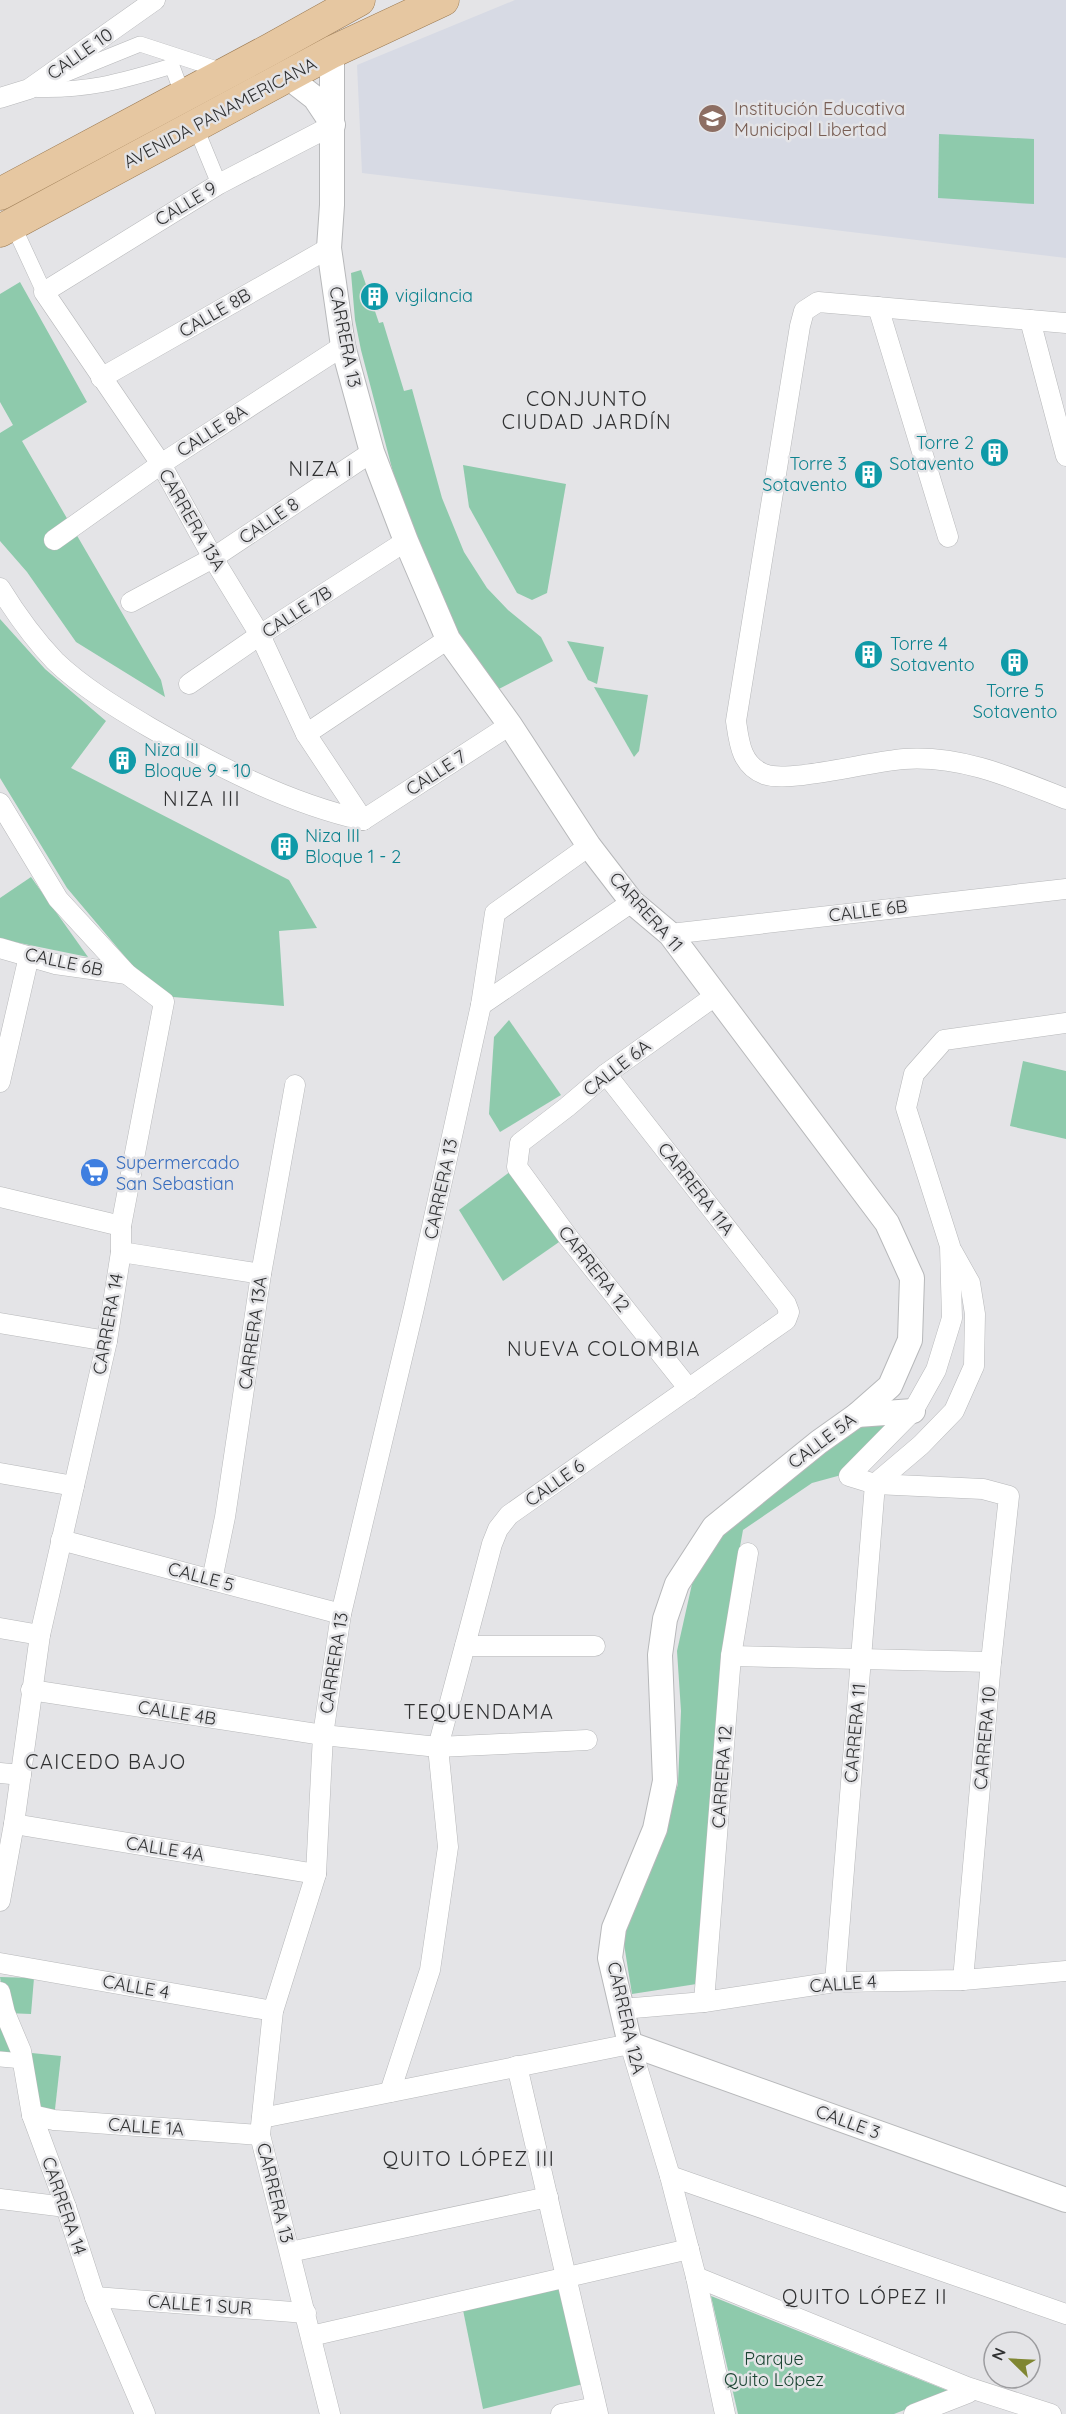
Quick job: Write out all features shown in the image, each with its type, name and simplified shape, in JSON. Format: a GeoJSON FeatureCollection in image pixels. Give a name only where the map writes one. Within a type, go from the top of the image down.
{"type":"FeatureCollection","features":[{"type":"Feature","properties":{"kind":"main road","name":"AVENIDA PANAMERICANA"},"geometry":{"type":"LineString","coordinates":[[0,194],[359,0]]}},
{"type":"Feature","properties":{"kind":"main road","name":"AVENIDA PANAMERICANA"},"geometry":{"type":"LineString","coordinates":[[7,228],[332,52],[443,0]]}},
{"type":"Feature","properties":{"kind":"street","name":"CALLE 10"},"geometry":{"type":"LineString","coordinates":[[0,98],[29,89],[155,1]]}},
{"type":"Feature","properties":{"kind":"street"},"geometry":{"type":"LineString","coordinates":[[29,89],[140,44],[227,73]]}},
{"type":"Feature","properties":{"kind":"street","name":"CARRERA 13"},"geometry":{"type":"LineString","coordinates":[[332,52],[332,205],[329,248],[343,346],[372,453],[406,541]]}},
{"type":"Feature","properties":{"kind":"street"},"geometry":{"type":"LineString","coordinates":[[29,89],[60,90],[117,83],[172,66],[180,85]]}},
{"type":"Feature","properties":{"kind":"street"},"geometry":{"type":"LineString","coordinates":[[288,76],[315,98],[333,124]]}},
{"type":"Feature","properties":{"kind":"street","name":"CALLE 9"},"geometry":{"type":"LineString","coordinates":[[44,292],[219,183],[333,124]]}},
{"type":"Feature","properties":{"kind":"street"},"geometry":{"type":"LineString","coordinates":[[198,133],[219,183]]}},
{"type":"Feature","properties":{"kind":"street","name":"CARRERA 13A"},"geometry":{"type":"LineString","coordinates":[[7,228],[44,292],[161,464],[213,558],[260,635],[306,734],[363,820]]}},
{"type":"Feature","properties":{"kind":"street","name":"CALLE 8B"},"geometry":{"type":"LineString","coordinates":[[101,378],[329,248]]}},
{"type":"Feature","properties":{"kind":"street"},"geometry":{"type":"LineString","coordinates":[[1066,323],[818,302],[804,311],[780,441],[736,721],[741,751],[753,769],[767,776],[790,777],[905,759],[952,760],[997,772],[1066,799]]}},
{"type":"Feature","properties":{"kind":"street"},"geometry":{"type":"LineString","coordinates":[[878,307],[948,537]]}},
{"type":"Feature","properties":{"kind":"street"},"geometry":{"type":"LineString","coordinates":[[1030,320],[1066,456]]}},
{"type":"Feature","properties":{"kind":"street","name":"CALLE 8A"},"geometry":{"type":"LineString","coordinates":[[54,540],[161,464],[343,346]]}},
{"type":"Feature","properties":{"kind":"street","name":"CALLE 8"},"geometry":{"type":"LineString","coordinates":[[131,602],[213,558],[372,453]]}},
{"type":"Feature","properties":{"kind":"street","name":"CALLE 7B"},"geometry":{"type":"LineString","coordinates":[[189,684],[260,635],[406,541]]}},
{"type":"Feature","properties":{"kind":"street","name":"CARRERA 11"},"geometry":{"type":"LineString","coordinates":[[406,541],[448,639],[510,725],[589,846],[632,902],[670,934],[886,1223],[912,1278],[910,1340]]}},
{"type":"Feature","properties":{"kind":"street"},"geometry":{"type":"LineString","coordinates":[[0,588],[15,612],[56,661],[112,705],[189,750],[282,794],[363,820]]}},
{"type":"Feature","properties":{"kind":"street"},"geometry":{"type":"LineString","coordinates":[[306,734],[448,639]]}},
{"type":"Feature","properties":{"kind":"street","name":"CALLE 7"},"geometry":{"type":"LineString","coordinates":[[363,820],[510,725]]}},
{"type":"Feature","properties":{"kind":"street","name":"CARRERA 14"},"geometry":{"type":"LineString","coordinates":[[0,803],[58,899],[128,974],[164,1002],[122,1226],[121,1252],[107,1341],[40,1635],[14,1824],[0,1900]]}},
{"type":"Feature","properties":{"kind":"street","name":"CARRERA 13"},"geometry":{"type":"LineString","coordinates":[[330,2414],[261,2127],[273,2011],[315,1874],[323,1735],[341,1614],[414,1308],[481,1005],[495,913],[589,846]]}},
{"type":"Feature","properties":{"kind":"street","name":"CALLE 6B"},"geometry":{"type":"LineString","coordinates":[[670,934],[1066,889]]}},
{"type":"Feature","properties":{"kind":"street"},"geometry":{"type":"LineString","coordinates":[[481,1005],[632,902]]}},
{"type":"Feature","properties":{"kind":"street","name":"CALLE 6B"},"geometry":{"type":"LineString","coordinates":[[0,948],[55,964],[128,974]]}},
{"type":"Feature","properties":{"kind":"street"},"geometry":{"type":"LineString","coordinates":[[0,1082],[29,956]]}},
{"type":"Feature","properties":{"kind":"street","name":"CALLE 6A"},"geometry":{"type":"LineString","coordinates":[[520,1143],[606,1074],[715,996]]}},
{"type":"Feature","properties":{"kind":"street"},"geometry":{"type":"LineString","coordinates":[[950,1246],[952,1318],[936,1370],[913,1411],[849,1476],[875,1484],[921,1445],[954,1411],[974,1366],[975,1314],[970,1283],[950,1246],[906,1108],[914,1074],[944,1040],[1066,1023]]}},
{"type":"Feature","properties":{"kind":"street","name":"CARRERA 11A"},"geometry":{"type":"LineString","coordinates":[[606,1074],[786,1304]]}},
{"type":"Feature","properties":{"kind":"street","name":"CARRERA 13A"},"geometry":{"type":"LineString","coordinates":[[212,1580],[238,1436],[261,1274],[295,1085]]}},
{"type":"Feature","properties":{"kind":"street","name":"CARRERA 12"},"geometry":{"type":"LineString","coordinates":[[520,1143],[517,1167],[568,1237],[689,1389]]}},
{"type":"Feature","properties":{"kind":"street"},"geometry":{"type":"LineString","coordinates":[[0,1197],[122,1226]]}},
{"type":"Feature","properties":{"kind":"street"},"geometry":{"type":"LineString","coordinates":[[121,1252],[261,1274]]}},
{"type":"Feature","properties":{"kind":"street","name":"CALLE 6"},"geometry":{"type":"LineString","coordinates":[[438,1747],[492,1544],[498,1529],[509,1515],[786,1320],[789,1312],[786,1304]]}},
{"type":"Feature","properties":{"kind":"street"},"geometry":{"type":"LineString","coordinates":[[0,1323],[107,1341]]}},
{"type":"Feature","properties":{"kind":"street","name":"CALLE 5A"},"geometry":{"type":"LineString","coordinates":[[714,1527],[819,1442],[857,1415],[890,1386],[910,1340]]}},
{"type":"Feature","properties":{"kind":"street"},"geometry":{"type":"LineString","coordinates":[[857,1415],[913,1411]]}},
{"type":"Feature","properties":{"kind":"street"},"geometry":{"type":"LineString","coordinates":[[0,1473],[74,1486]]}},
{"type":"Feature","properties":{"kind":"street","name":"CARRERA 11"},"geometry":{"type":"LineString","coordinates":[[835,1982],[875,1484]]}},
{"type":"Feature","properties":{"kind":"street","name":"CARRERA 10"},"geometry":{"type":"LineString","coordinates":[[875,1484],[983,1489],[1009,1497],[991,1662],[963,1980]]}},
{"type":"Feature","properties":{"kind":"street","name":"CARRERA 12A"},"geometry":{"type":"LineString","coordinates":[[714,1527],[677,1584],[665,1619],[660,1655],[665,1781],[655,1829],[614,1928],[610,1958],[630,2044],[689,2248],[725,2414]]}},
{"type":"Feature","properties":{"kind":"street","name":"CALLE 5"},"geometry":{"type":"LineString","coordinates":[[61,1540],[341,1614]]}},
{"type":"Feature","properties":{"kind":"street","name":"CARRERA 12"},"geometry":{"type":"LineString","coordinates":[[704,2002],[731,1656],[748,1553]]}},
{"type":"Feature","properties":{"kind":"street"},"geometry":{"type":"LineString","coordinates":[[0,1628],[40,1635]]}},
{"type":"Feature","properties":{"kind":"street"},"geometry":{"type":"LineString","coordinates":[[465,1646],[595,1646]]}},
{"type":"Feature","properties":{"kind":"street"},"geometry":{"type":"LineString","coordinates":[[731,1656],[991,1662]]}},
{"type":"Feature","properties":{"kind":"street","name":"CALLE 4B"},"geometry":{"type":"LineString","coordinates":[[31,1690],[323,1735],[438,1747],[587,1740]]}},
{"type":"Feature","properties":{"kind":"street"},"geometry":{"type":"LineString","coordinates":[[390,2092],[430,1970],[448,1847],[438,1747]]}},
{"type":"Feature","properties":{"kind":"street"},"geometry":{"type":"LineString","coordinates":[[0,1773],[21,1774]]}},
{"type":"Feature","properties":{"kind":"street","name":"CALLE 4A"},"geometry":{"type":"LineString","coordinates":[[14,1824],[315,1874]]}},
{"type":"Feature","properties":{"kind":"street","name":"CALLE 4"},"geometry":{"type":"LineString","coordinates":[[0,1963],[273,2011]]}},
{"type":"Feature","properties":{"kind":"street","name":"CALLE 4"},"geometry":{"type":"LineString","coordinates":[[622,2009],[704,2002],[835,1982],[963,1980],[1066,1971]]}},
{"type":"Feature","properties":{"kind":"street","name":"CARRERA 14"},"geometry":{"type":"LineString","coordinates":[[0,1992],[23,2061],[32,2115],[66,2207],[95,2297],[145,2414]]}},
{"type":"Feature","properties":{"kind":"street","name":"CALLE 1A"},"geometry":{"type":"LineString","coordinates":[[32,2115],[54,2120],[261,2127],[390,2092],[630,2044]]}},
{"type":"Feature","properties":{"kind":"street","name":"CALLE 3"},"geometry":{"type":"LineString","coordinates":[[630,2044],[1066,2200]]}},
{"type":"Feature","properties":{"kind":"street"},"geometry":{"type":"LineString","coordinates":[[0,2059],[23,2061]]}},
{"type":"Feature","properties":{"kind":"street"},"geometry":{"type":"LineString","coordinates":[[517,2066],[597,2410],[561,2414]]}},
{"type":"Feature","properties":{"kind":"street"},"geometry":{"type":"LineString","coordinates":[[670,2176],[1066,2314]]}},
{"type":"Feature","properties":{"kind":"street"},"geometry":{"type":"LineString","coordinates":[[290,2252],[548,2197]]}},
{"type":"Feature","properties":{"kind":"street"},"geometry":{"type":"LineString","coordinates":[[0,2199],[66,2207]]}},
{"type":"Feature","properties":{"kind":"street"},"geometry":{"type":"LineString","coordinates":[[311,2336],[689,2248]]}},
{"type":"Feature","properties":{"kind":"street"},"geometry":{"type":"LineString","coordinates":[[696,2277],[972,2389],[1051,2414]]}},
{"type":"Feature","properties":{"kind":"street","name":"CALLE 1 SUR"},"geometry":{"type":"LineString","coordinates":[[95,2297],[306,2313]]}},
{"type":"Feature","properties":{"kind":"street"},"geometry":{"type":"LineString","coordinates":[[914,2414],[968,2393],[972,2389]]}},
{"type":"Feature","properties":{"kind":"shaded area","name":"Institución Educativa Municipal Libertad"},"geometry":{"type":"Polygon","coordinates":[[[515,0],[1066,0],[1066,258],[362,173],[357,65],[515,0]]]}},
{"type":"Feature","properties":{"kind":"green space"},"geometry":{"type":"Polygon","coordinates":[[[939,134],[1034,139],[1034,204],[938,198],[939,134]]]}},
{"type":"Feature","properties":{"kind":"green space"},"geometry":{"type":"Polygon","coordinates":[[[361,270],[379,323],[383,322],[404,391],[412,389],[442,498],[464,552],[487,588],[508,610],[541,637],[553,661],[495,691],[451,626],[399,495],[355,320],[351,273],[361,270]]]}},
{"type":"Feature","properties":{"kind":"green space"},"geometry":{"type":"Polygon","coordinates":[[[20,282],[87,402],[22,441],[161,680],[165,697],[76,642],[27,572],[0,541],[0,433],[13,425],[0,402],[0,294],[20,282]]]}},
{"type":"Feature","properties":{"kind":"green space"},"geometry":{"type":"Polygon","coordinates":[[[463,465],[566,484],[547,593],[532,600],[517,593],[469,507],[463,465]]]}},
{"type":"Feature","properties":{"kind":"green space"},"geometry":{"type":"Polygon","coordinates":[[[0,619],[45,669],[106,721],[71,768],[289,880],[317,928],[279,931],[284,1006],[173,997],[132,965],[67,888],[0,778],[0,619]]]}},
{"type":"Feature","properties":{"kind":"green space"},"geometry":{"type":"Polygon","coordinates":[[[567,641],[604,647],[597,684],[588,680],[567,641]]]}},
{"type":"Feature","properties":{"kind":"green space"},"geometry":{"type":"Polygon","coordinates":[[[594,687],[648,695],[639,751],[634,757],[594,687]]]}},
{"type":"Feature","properties":{"kind":"green space"},"geometry":{"type":"Polygon","coordinates":[[[31,877],[88,957],[0,939],[0,898],[31,877]]]}},
{"type":"Feature","properties":{"kind":"green space"},"geometry":{"type":"Polygon","coordinates":[[[509,1020],[561,1095],[500,1132],[489,1114],[494,1037],[509,1020]]]}},
{"type":"Feature","properties":{"kind":"green space"},"geometry":{"type":"Polygon","coordinates":[[[1023,1061],[1066,1071],[1066,1139],[1010,1126],[1023,1061]]]}},
{"type":"Feature","properties":{"kind":"green space"},"geometry":{"type":"Polygon","coordinates":[[[511,1171],[562,1240],[503,1281],[459,1210],[511,1171]]]}},
{"type":"Feature","properties":{"kind":"green space"},"geometry":{"type":"Polygon","coordinates":[[[905,1417],[845,1474],[812,1483],[743,1530],[726,1625],[714,1756],[703,1983],[632,1994],[623,1938],[642,1882],[666,1825],[678,1784],[681,1711],[677,1651],[692,1584],[720,1536],[861,1423],[905,1417]]]}},
{"type":"Feature","properties":{"kind":"green space"},"geometry":{"type":"Polygon","coordinates":[[[0,1977],[34,1978],[31,2014],[6,2013],[0,1977]]]}},
{"type":"Feature","properties":{"kind":"green space"},"geometry":{"type":"Polygon","coordinates":[[[0,2025],[13,2055],[0,2053],[0,2025]]]}},
{"type":"Feature","properties":{"kind":"green space"},"geometry":{"type":"Polygon","coordinates":[[[22,2052],[61,2056],[54,2118],[34,2114],[22,2052]]]}},
{"type":"Feature","properties":{"kind":"green space"},"geometry":{"type":"Polygon","coordinates":[[[559,2286],[583,2384],[483,2409],[463,2310],[559,2286]]]}},
{"type":"Feature","properties":{"kind":"green space","name":"Parque Quito López"},"geometry":{"type":"Polygon","coordinates":[[[711,2296],[951,2392],[894,2414],[738,2414],[711,2296]]]}},
{"type":"Feature","properties":{"kind":"place","name":"Institución Educativa Municipal Libertad"},"geometry":{"type":"Point","coordinates":[713,119]}},
{"type":"Feature","properties":{"kind":"place","name":"vigilancia"},"geometry":{"type":"Point","coordinates":[374,296]}},
{"type":"Feature","properties":{"kind":"place","name":"Torre 2 Sotavento"},"geometry":{"type":"Point","coordinates":[995,453]}},
{"type":"Feature","properties":{"kind":"place","name":"Torre 3 Sotavento"},"geometry":{"type":"Point","coordinates":[868,474]}},
{"type":"Feature","properties":{"kind":"place","name":"Torre 4 Sotavento"},"geometry":{"type":"Point","coordinates":[869,654]}},
{"type":"Feature","properties":{"kind":"place","name":"Torre 5 Sotavento"},"geometry":{"type":"Point","coordinates":[1015,662]}},
{"type":"Feature","properties":{"kind":"place","name":"Niza III Bloque 9 - 10"},"geometry":{"type":"Point","coordinates":[123,760]}},
{"type":"Feature","properties":{"kind":"place","name":"Niza III Bloque 1 - 2"},"geometry":{"type":"Point","coordinates":[284,846]}},
{"type":"Feature","properties":{"kind":"place","name":"Supermercado San Sebastian"},"geometry":{"type":"Point","coordinates":[95,1173]}},
{"type":"Feature","properties":{"kind":"district","name":"CONJUNTO CIUDAD JARDÍN"},"geometry":{"type":"Point","coordinates":[587,410]}},
{"type":"Feature","properties":{"kind":"district","name":"NIZA I"},"geometry":{"type":"Point","coordinates":[321,469]}},
{"type":"Feature","properties":{"kind":"district","name":"NIZA III"},"geometry":{"type":"Point","coordinates":[202,799]}},
{"type":"Feature","properties":{"kind":"district","name":"NUEVA COLOMBIA"},"geometry":{"type":"Point","coordinates":[604,1349]}},
{"type":"Feature","properties":{"kind":"district","name":"TEQUENDAMA"},"geometry":{"type":"Point","coordinates":[479,1712]}},
{"type":"Feature","properties":{"kind":"district","name":"CAICEDO BAJO"},"geometry":{"type":"Point","coordinates":[106,1762]}},
{"type":"Feature","properties":{"kind":"district","name":"QUITO LÓPEZ III"},"geometry":{"type":"Point","coordinates":[469,2159]}},
{"type":"Feature","properties":{"kind":"district","name":"QUITO LÓPEZ II"},"geometry":{"type":"Point","coordinates":[865,2297]}}]}
